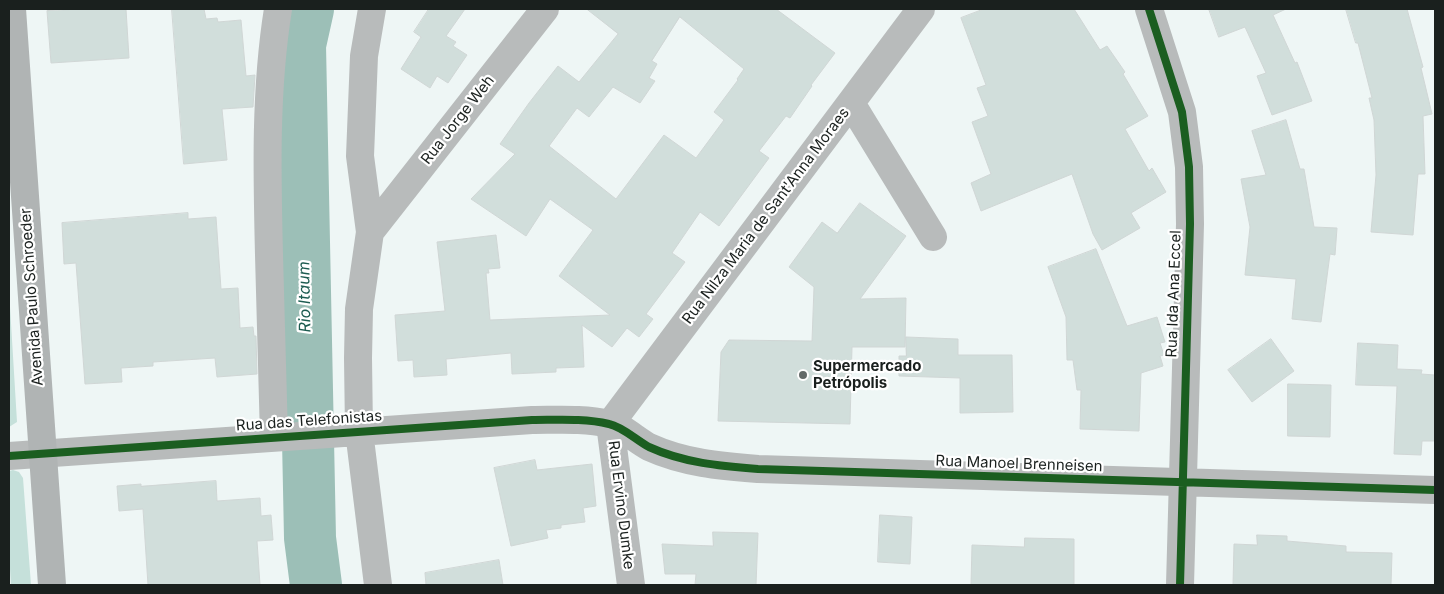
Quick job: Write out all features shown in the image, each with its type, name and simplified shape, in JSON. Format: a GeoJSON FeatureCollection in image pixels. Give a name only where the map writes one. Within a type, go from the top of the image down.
{"type":"FeatureCollection","features":[{"type":"Feature","properties":{"kind":"main road","name":"Avenida Paulo Schroeder"},"geometry":{"type":"LineString","coordinates":[[12,9],[52,585]]}},
{"type":"Feature","properties":{"kind":"street"},"geometry":{"type":"LineString","coordinates":[[278,9],[270,70],[267,193],[282,436]]}},
{"type":"Feature","properties":{"kind":"street"},"geometry":{"type":"LineString","coordinates":[[372,9],[364,56],[360,156],[370,232],[359,309],[359,431],[378,585]]}},
{"type":"Feature","properties":{"kind":"street","name":"Rua Jorge Weh"},"geometry":{"type":"LineString","coordinates":[[370,232],[545,9]]}},
{"type":"Feature","properties":{"kind":"street","name":"Rua Nilza Maria de Sant'Anna Moraes"},"geometry":{"type":"LineString","coordinates":[[610,424],[922,9]]}},
{"type":"Feature","properties":{"kind":"street","name":"Rua Ida Ana Eccel"},"geometry":{"type":"LineString","coordinates":[[1149,9],[1182,112],[1189,167],[1190,224],[1180,585]]}},
{"type":"Feature","properties":{"kind":"street"},"geometry":{"type":"LineString","coordinates":[[851,103],[933,237]]}},
{"type":"Feature","properties":{"kind":"street","name":"Rua das Telefonistas"},"geometry":{"type":"LineString","coordinates":[[9,456],[532,420],[576,420],[610,424]]}},
{"type":"Feature","properties":{"kind":"street","name":"Rua Manoel Brenneisen"},"geometry":{"type":"LineString","coordinates":[[610,424],[647,446],[673,457],[709,465],[758,469],[1183,484],[1435,490]]}},
{"type":"Feature","properties":{"kind":"street","name":"Rua Ervino Dumke"},"geometry":{"type":"LineString","coordinates":[[610,424],[631,585]]}},
{"type":"Feature","properties":{"kind":"green space"},"geometry":{"type":"Polygon","coordinates":[[[9,290],[17,422],[9,427],[9,290]]]}},
{"type":"Feature","properties":{"kind":"green space"},"geometry":{"type":"Polygon","coordinates":[[[9,471],[19,472],[23,478],[31,585],[11,585],[9,471]]]}},
{"type":"Feature","properties":{"kind":"building"},"geometry":{"type":"Polygon","coordinates":[[[126,9],[129,58],[51,63],[47,11],[126,9]]]}},
{"type":"Feature","properties":{"kind":"building"},"geometry":{"type":"Polygon","coordinates":[[[172,9],[204,9],[206,19],[217,18],[218,22],[241,20],[246,76],[255,75],[253,107],[222,109],[227,160],[184,164],[172,9]]]}},
{"type":"Feature","properties":{"kind":"building"},"geometry":{"type":"Polygon","coordinates":[[[429,9],[465,9],[446,36],[456,42],[453,46],[467,55],[448,83],[437,76],[430,88],[401,69],[421,37],[414,32],[429,9]]]}},
{"type":"Feature","properties":{"kind":"building"},"geometry":{"type":"Polygon","coordinates":[[[587,9],[776,9],[835,53],[811,85],[790,118],[786,116],[759,151],[769,158],[719,226],[700,212],[672,253],[685,262],[646,314],[653,319],[639,337],[627,328],[612,347],[582,325],[584,367],[556,368],[556,372],[512,374],[511,353],[446,359],[447,375],[414,377],[413,360],[398,361],[395,315],[445,311],[437,242],[496,235],[500,268],[488,269],[489,273],[486,273],[490,320],[610,315],[559,276],[593,230],[550,199],[526,236],[471,199],[515,154],[500,144],[558,66],[579,82],[618,34],[587,9]],[[680,17],[652,61],[657,64],[649,78],[655,81],[640,103],[613,87],[589,117],[577,108],[549,146],[616,199],[664,135],[696,158],[724,120],[714,112],[744,69],[680,17]]]}},
{"type":"Feature","properties":{"kind":"building"},"geometry":{"type":"Polygon","coordinates":[[[984,9],[1074,9],[1100,50],[1107,46],[1125,72],[1123,74],[1148,116],[1125,129],[1149,171],[1152,168],[1166,192],[1131,213],[1140,228],[1102,250],[1093,234],[1072,174],[981,211],[971,183],[991,174],[972,122],[988,116],[977,88],[986,85],[961,18],[984,9]]]}},
{"type":"Feature","properties":{"kind":"building"},"geometry":{"type":"Polygon","coordinates":[[[1209,9],[1286,9],[1273,15],[1295,63],[1297,62],[1312,101],[1272,115],[1257,76],[1266,73],[1245,27],[1219,37],[1209,9]]]}},
{"type":"Feature","properties":{"kind":"building"},"geometry":{"type":"Polygon","coordinates":[[[1346,9],[1407,9],[1423,67],[1421,68],[1432,114],[1423,116],[1425,174],[1418,174],[1413,235],[1371,232],[1376,175],[1374,120],[1369,98],[1372,98],[1358,43],[1356,43],[1346,9]]]}},
{"type":"Feature","properties":{"kind":"building"},"geometry":{"type":"Polygon","coordinates":[[[1286,120],[1300,169],[1304,169],[1314,227],[1337,228],[1335,255],[1330,254],[1321,322],[1292,319],[1296,279],[1245,275],[1250,227],[1241,179],[1266,175],[1252,131],[1286,120]]]}},
{"type":"Feature","properties":{"kind":"building"},"geometry":{"type":"Polygon","coordinates":[[[860,203],[906,236],[860,299],[906,298],[905,347],[852,347],[850,424],[718,421],[721,352],[729,340],[812,341],[814,287],[789,267],[822,222],[837,233],[860,203]]]}},
{"type":"Feature","properties":{"kind":"building"},"geometry":{"type":"Polygon","coordinates":[[[188,213],[188,219],[216,217],[221,289],[238,288],[240,328],[253,327],[254,336],[256,336],[257,374],[217,377],[215,358],[153,362],[153,366],[121,368],[122,382],[85,384],[76,263],[64,264],[62,223],[188,213]]]}},
{"type":"Feature","properties":{"kind":"building"},"geometry":{"type":"Polygon","coordinates":[[[1096,249],[1127,326],[1157,317],[1165,342],[1160,343],[1164,355],[1160,356],[1163,366],[1141,373],[1139,431],[1080,429],[1081,390],[1077,390],[1073,360],[1067,360],[1066,317],[1048,267],[1096,249]]]}},
{"type":"Feature","properties":{"kind":"building"},"geometry":{"type":"Polygon","coordinates":[[[906,337],[958,339],[958,355],[1012,355],[1013,412],[960,413],[960,378],[899,376],[899,356],[906,356],[906,337]]]}},
{"type":"Feature","properties":{"kind":"building"},"geometry":{"type":"Polygon","coordinates":[[[1271,339],[1294,371],[1252,402],[1228,370],[1271,339]]]}},
{"type":"Feature","properties":{"kind":"building"},"geometry":{"type":"Polygon","coordinates":[[[1358,343],[1398,345],[1397,369],[1422,370],[1421,374],[1435,375],[1435,441],[1422,441],[1421,455],[1394,454],[1397,386],[1356,385],[1358,343]]]}},
{"type":"Feature","properties":{"kind":"building"},"geometry":{"type":"Polygon","coordinates":[[[1288,384],[1331,385],[1330,437],[1288,436],[1288,384]]]}},
{"type":"Feature","properties":{"kind":"building"},"geometry":{"type":"Polygon","coordinates":[[[535,460],[537,470],[592,464],[596,506],[583,508],[585,522],[561,525],[561,528],[546,530],[548,538],[511,546],[494,468],[535,460]]]}},
{"type":"Feature","properties":{"kind":"building"},"geometry":{"type":"Polygon","coordinates":[[[216,481],[217,501],[260,498],[261,516],[271,515],[273,540],[257,541],[260,585],[148,585],[143,509],[119,511],[117,486],[216,481]]]}},
{"type":"Feature","properties":{"kind":"building"},"geometry":{"type":"Polygon","coordinates":[[[880,515],[912,517],[910,564],[878,562],[880,515]]]}},
{"type":"Feature","properties":{"kind":"building"},"geometry":{"type":"Polygon","coordinates":[[[713,532],[758,533],[756,585],[695,585],[696,574],[665,574],[662,544],[713,546],[713,532]]]}},
{"type":"Feature","properties":{"kind":"building"},"geometry":{"type":"Polygon","coordinates":[[[1257,535],[1287,536],[1287,541],[1346,546],[1346,552],[1392,553],[1391,585],[1233,585],[1234,544],[1257,545],[1257,535]]]}},
{"type":"Feature","properties":{"kind":"building"},"geometry":{"type":"Polygon","coordinates":[[[1025,538],[1074,539],[1074,585],[971,585],[972,545],[1024,547],[1025,538]]]}},
{"type":"Feature","properties":{"kind":"building"},"geometry":{"type":"Polygon","coordinates":[[[499,560],[503,585],[426,585],[425,573],[499,560]]]}},
{"type":"Feature","properties":{"kind":"waterway","name":"Rio Itaum"},"geometry":{"type":"LineString","coordinates":[[308,9],[300,45],[310,538],[316,585]]}},
{"type":"Feature","properties":{"kind":"cycle path"},"geometry":{"type":"LineString","coordinates":[[1149,9],[1182,112],[1189,167],[1190,224],[1180,585]]}},
{"type":"Feature","properties":{"kind":"cycle path"},"geometry":{"type":"LineString","coordinates":[[9,456],[532,420],[570,420],[600,422],[614,426],[649,447],[675,457],[702,463],[744,468],[1435,490]]}},
{"type":"Feature","properties":{"kind":"place","name":"Supermercado Petrópolis"},"geometry":{"type":"Point","coordinates":[803,375]}}]}
